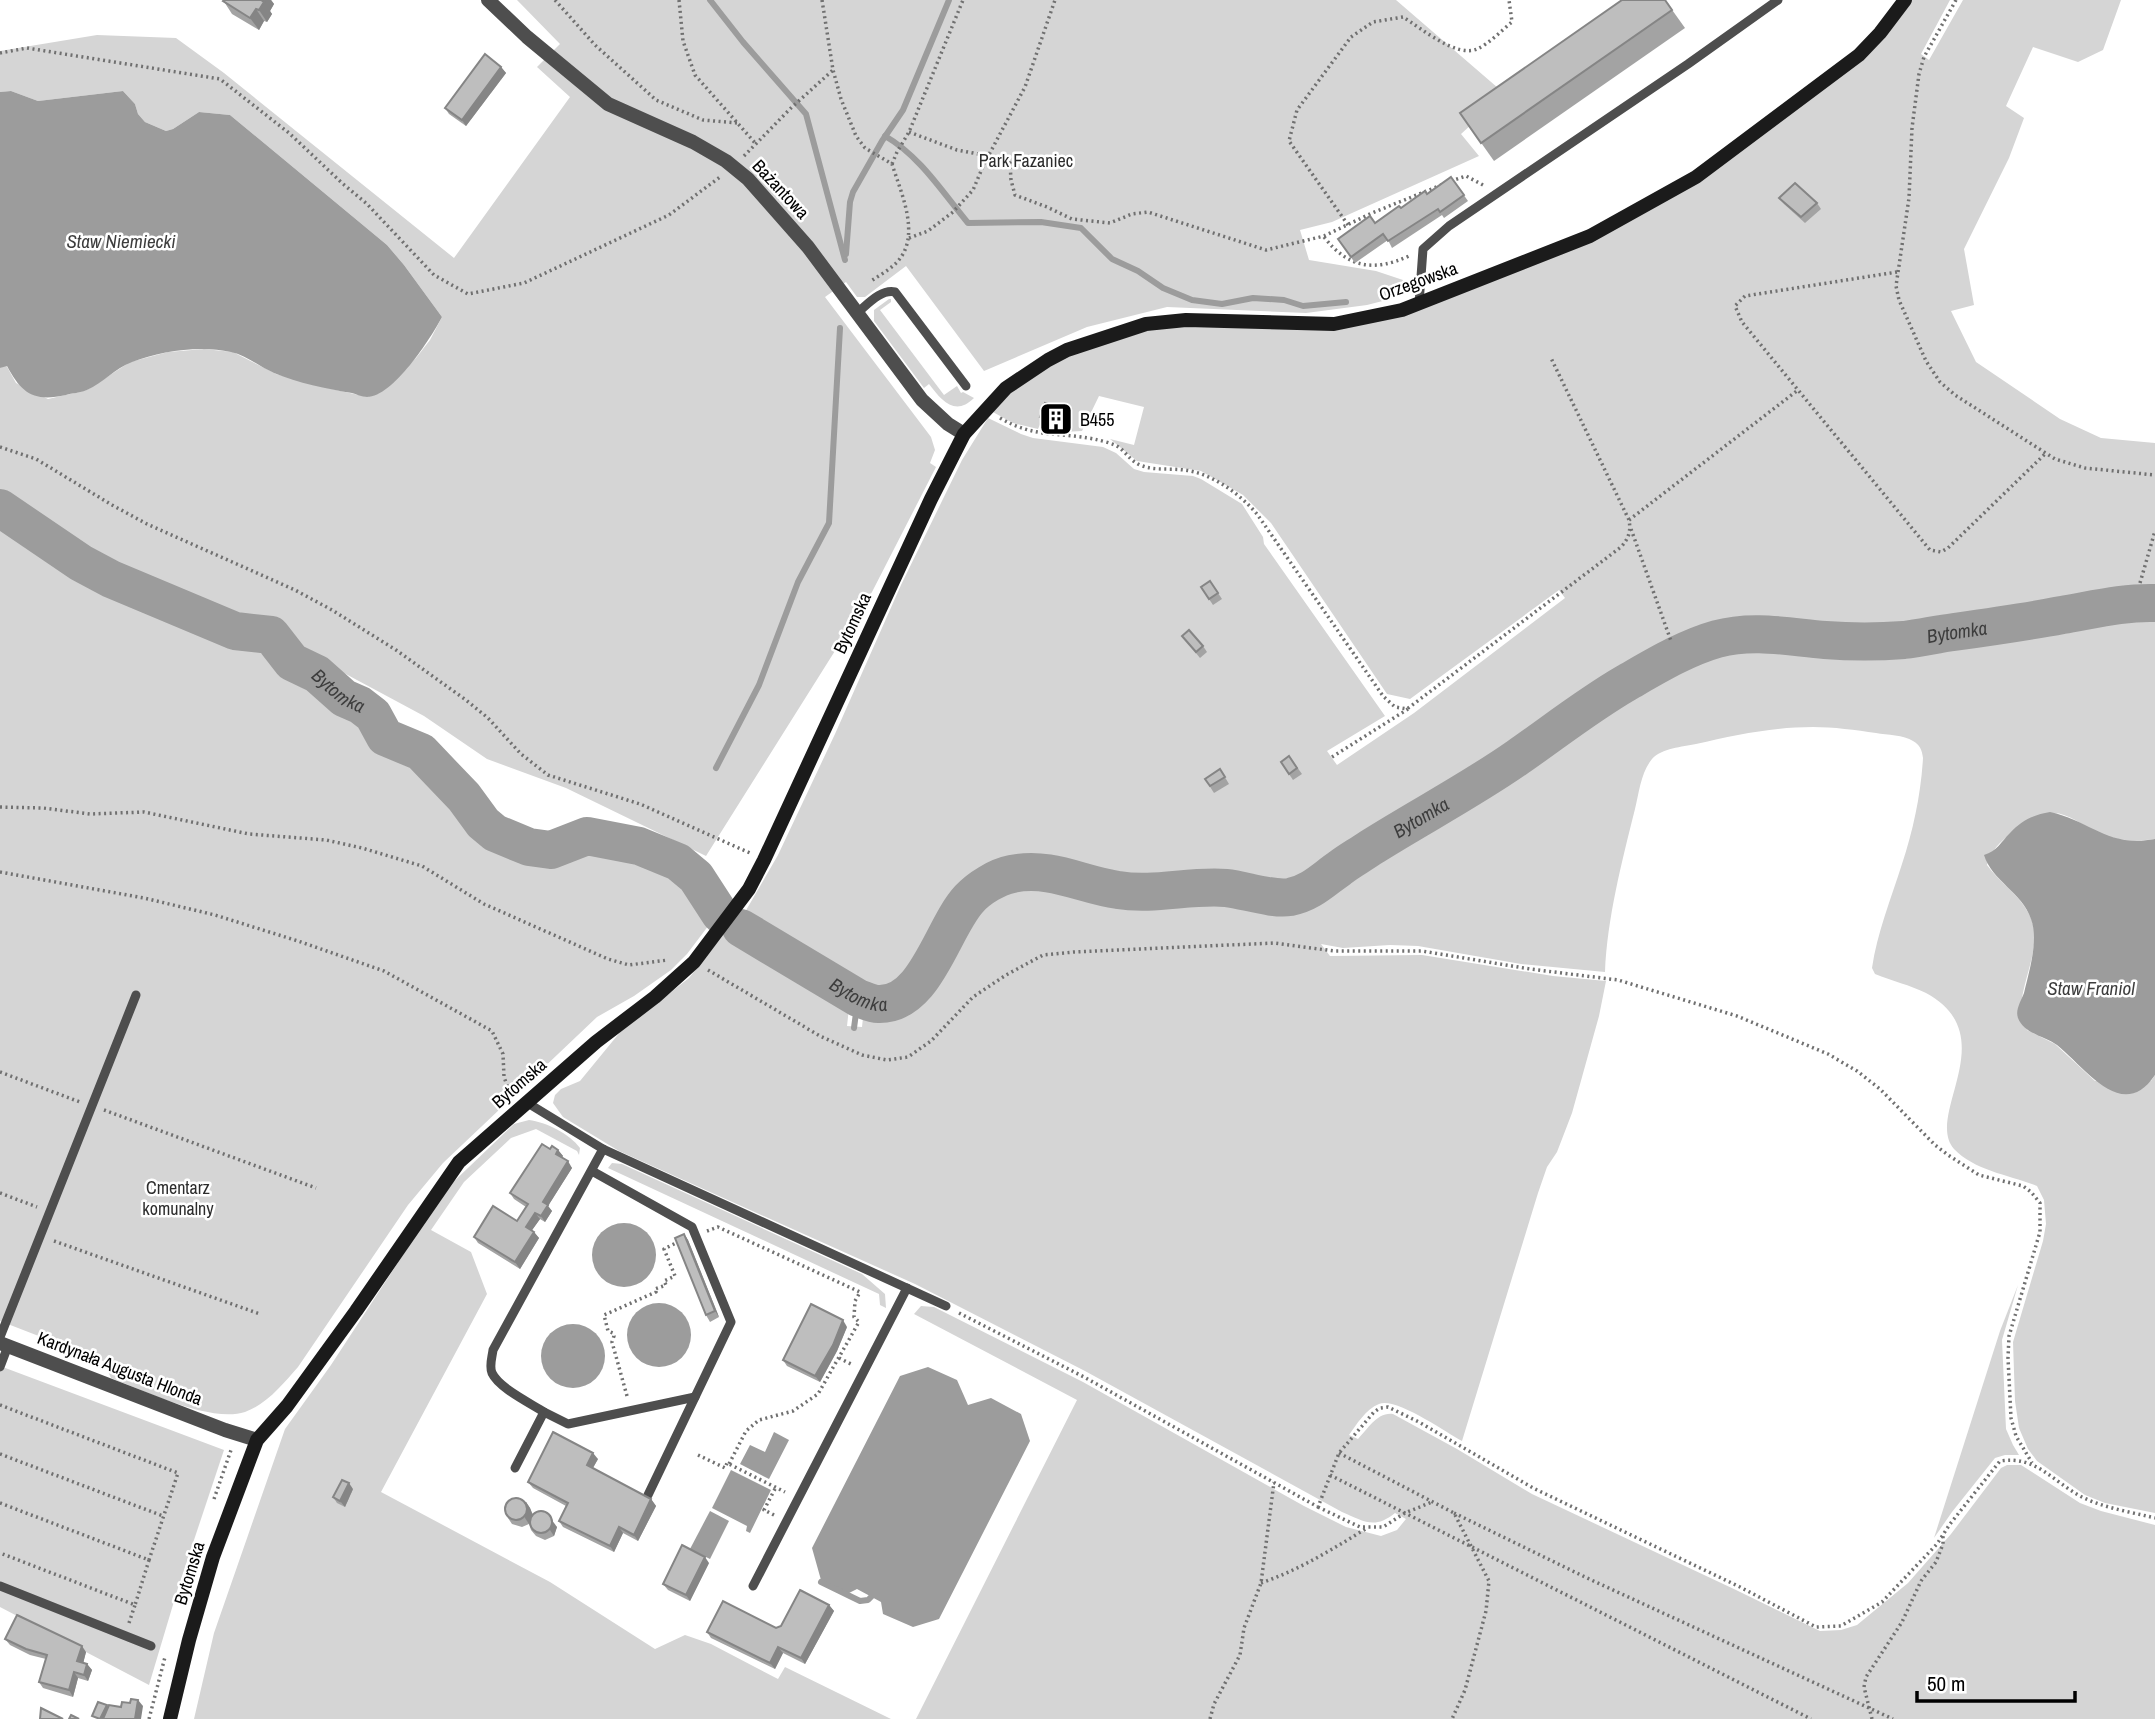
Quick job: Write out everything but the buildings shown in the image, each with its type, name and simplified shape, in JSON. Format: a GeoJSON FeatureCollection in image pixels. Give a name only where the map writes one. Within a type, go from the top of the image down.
{"type":"FeatureCollection","features":[{"type":"Feature","properties":{"kind":"street","name":"Bażantowa"},"geometry":{"type":"LineString","coordinates":[[488,0],[527,37],[608,104],[693,142],[748,179],[808,247],[922,400],[948,424],[964,434]]}},
{"type":"Feature","properties":{"kind":"street","name":"Orzegowska"},"geometry":{"type":"LineString","coordinates":[[931,499],[964,434],[1006,388],[1048,360],[1096,339],[1146,324],[1186,320],[1334,324],[1381,316],[1419,304],[1590,236],[1696,177],[1859,55],[1905,0]]}},
{"type":"Feature","properties":{"kind":"street","name":"Bytomska"},"geometry":{"type":"LineString","coordinates":[[170,1719],[213,1557],[257,1440],[287,1406],[459,1162],[596,1042],[655,997],[694,961],[749,888],[931,499]]}},
{"type":"Feature","properties":{"kind":"street","name":"Kardynała Augusta Hlonda"},"geometry":{"type":"LineString","coordinates":[[3,1342],[227,1437],[257,1440]]}},
{"type":"Feature","properties":{"kind":"lane"},"geometry":{"type":"LineString","coordinates":[[1419,304],[1423,249],[1449,226],[1779,0]]}},
{"type":"Feature","properties":{"kind":"lane"},"geometry":{"type":"LineString","coordinates":[[858,313],[884,292],[895,292],[966,386]]}},
{"type":"Feature","properties":{"kind":"lane"},"geometry":{"type":"LineString","coordinates":[[0,1367],[3,1342],[49,1211],[136,995]]}},
{"type":"Feature","properties":{"kind":"lane"},"geometry":{"type":"LineString","coordinates":[[526,1102],[603,1149],[946,1306]]}},
{"type":"Feature","properties":{"kind":"lane"},"geometry":{"type":"LineString","coordinates":[[603,1149],[493,1350],[490,1364],[493,1375],[502,1385],[568,1424],[695,1397]]}},
{"type":"Feature","properties":{"kind":"lane"},"geometry":{"type":"LineString","coordinates":[[592,1171],[692,1227],[731,1322],[648,1495]]}},
{"type":"Feature","properties":{"kind":"lane"},"geometry":{"type":"LineString","coordinates":[[753,1586],[907,1288]]}},
{"type":"Feature","properties":{"kind":"lane"},"geometry":{"type":"LineString","coordinates":[[515,1468],[544,1412]]}},
{"type":"Feature","properties":{"kind":"lane"},"geometry":{"type":"LineString","coordinates":[[0,1586],[151,1646]]}},
{"type":"Feature","properties":{"kind":"path"},"geometry":{"type":"LineString","coordinates":[[555,0],[595,45],[656,100],[704,120],[737,123]]}},
{"type":"Feature","properties":{"kind":"path"},"geometry":{"type":"LineString","coordinates":[[679,0],[683,41],[695,75],[756,144]]}},
{"type":"Feature","properties":{"kind":"path"},"geometry":{"type":"LineString","coordinates":[[822,0],[833,70],[850,124],[859,143],[892,164],[908,224],[909,238],[904,253],[897,263],[870,281]]}},
{"type":"Feature","properties":{"kind":"path"},"geometry":{"type":"LineString","coordinates":[[892,164],[906,139],[963,0]]}},
{"type":"Feature","properties":{"kind":"path"},"geometry":{"type":"LineString","coordinates":[[909,238],[928,230],[953,212],[973,190],[1026,87],[1055,0]]}},
{"type":"Feature","properties":{"kind":"path"},"geometry":{"type":"LineString","coordinates":[[1348,225],[1289,141],[1297,110],[1352,37],[1373,22],[1403,17],[1448,46],[1465,52],[1478,49],[1512,22],[1509,0]]}},
{"type":"Feature","properties":{"kind":"path"},"geometry":{"type":"LineString","coordinates":[[1956,0],[1924,57],[1919,74],[1912,128],[1909,198],[1897,272],[1899,300],[1926,361],[1940,382],[1964,401],[2046,453],[2067,463],[2085,468],[2155,475]]}},
{"type":"Feature","properties":{"kind":"path"},"geometry":{"type":"LineString","coordinates":[[0,54],[27,48],[220,79],[289,133],[367,204],[435,275],[468,294],[524,283],[668,215],[733,167],[833,70]]}},
{"type":"Feature","properties":{"kind":"path"},"geometry":{"type":"LineString","coordinates":[[909,132],[957,150],[1010,163],[1015,195],[1072,219],[1110,223],[1132,214],[1148,212],[1266,250],[1324,236],[1433,187],[1466,176],[1494,195]]}},
{"type":"Feature","properties":{"kind":"path"},"geometry":{"type":"LineString","coordinates":[[1324,236],[1335,251],[1355,263],[1393,263],[1423,249]]}},
{"type":"Feature","properties":{"kind":"path"},"geometry":{"type":"LineString","coordinates":[[1897,272],[1745,296],[1735,306],[1742,322],[1930,551],[1941,552],[1948,548],[2046,453]]}},
{"type":"Feature","properties":{"kind":"path"},"geometry":{"type":"LineString","coordinates":[[1551,358],[1629,520],[1671,641]]}},
{"type":"Feature","properties":{"kind":"path"},"geometry":{"type":"LineString","coordinates":[[1629,520],[1798,390]]}},
{"type":"Feature","properties":{"kind":"path"},"geometry":{"type":"LineString","coordinates":[[986,410],[1021,429],[1096,439],[1113,445],[1141,466],[1199,474],[1241,496],[1257,513],[1383,696],[1395,707],[1407,709],[1412,706]]}},
{"type":"Feature","properties":{"kind":"path"},"geometry":{"type":"LineString","coordinates":[[0,447],[36,459],[147,524],[272,579],[332,610],[396,650],[466,700],[488,718],[521,754],[548,775],[640,804],[764,860]]}},
{"type":"Feature","properties":{"kind":"path"},"geometry":{"type":"LineString","coordinates":[[1332,757],[1412,706],[1621,547],[1627,540],[1630,527]]}},
{"type":"Feature","properties":{"kind":"path"},"geometry":{"type":"LineString","coordinates":[[2140,583],[2155,531]]}},
{"type":"Feature","properties":{"kind":"path"},"geometry":{"type":"LineString","coordinates":[[0,807],[43,808],[90,814],[144,812],[239,832],[326,841],[362,848],[422,866],[484,904],[608,959],[629,965],[671,959],[694,961],[820,1036],[862,1055],[887,1060],[908,1057],[931,1041],[973,997],[1006,975],[1043,955],[1074,952],[1274,943],[1334,951],[1422,951],[1618,981],[1737,1016],[1808,1045],[1857,1071],[1888,1097],[1948,1156],[1979,1175],[2023,1185],[2040,1203],[2040,1232],[2009,1336],[2008,1357],[2011,1418],[2016,1436],[2032,1463]]}},
{"type":"Feature","properties":{"kind":"path"},"geometry":{"type":"LineString","coordinates":[[0,872],[144,898],[215,915],[384,971],[492,1031],[503,1054],[504,1077],[508,1088],[526,1102]]}},
{"type":"Feature","properties":{"kind":"path"},"geometry":{"type":"LineString","coordinates":[[0,1072],[316,1188]]}},
{"type":"Feature","properties":{"kind":"path"},"geometry":{"type":"LineString","coordinates":[[0,1193],[49,1211]]}},
{"type":"Feature","properties":{"kind":"path"},"geometry":{"type":"LineString","coordinates":[[698,1455],[724,1468],[729,1464],[746,1431],[758,1420],[793,1411],[818,1394],[859,1322],[855,1317],[855,1301],[860,1292],[718,1227],[707,1231]]}},
{"type":"Feature","properties":{"kind":"path"},"geometry":{"type":"LineString","coordinates":[[40,1236],[260,1314]]}},
{"type":"Feature","properties":{"kind":"path"},"geometry":{"type":"LineString","coordinates":[[627,1399],[612,1342],[614,1336],[608,1331],[604,1315],[666,1285],[664,1281],[675,1276],[664,1249],[678,1242]]}},
{"type":"Feature","properties":{"kind":"path"},"geometry":{"type":"LineString","coordinates":[[946,1306],[1084,1377],[1318,1507],[1360,1527],[1383,1527],[1405,1513],[1432,1502]]}},
{"type":"Feature","properties":{"kind":"path"},"geometry":{"type":"LineString","coordinates":[[0,1405],[178,1473],[135,1605],[0,1553]]}},
{"type":"Feature","properties":{"kind":"path"},"geometry":{"type":"LineString","coordinates":[[1318,1507],[1339,1453],[1374,1412],[1388,1407],[1535,1489],[1741,1587],[1816,1627],[1840,1626],[1882,1602],[1937,1544],[2000,1461],[2012,1459],[2032,1463],[2082,1497],[2102,1505],[2155,1518]]}},
{"type":"Feature","properties":{"kind":"path"},"geometry":{"type":"LineString","coordinates":[[214,1500],[231,1450],[227,1437]]}},
{"type":"Feature","properties":{"kind":"path"},"geometry":{"type":"LineString","coordinates":[[1339,1453],[1587,1578],[1893,1719]]}},
{"type":"Feature","properties":{"kind":"path"},"geometry":{"type":"LineString","coordinates":[[0,1454],[163,1516]]}},
{"type":"Feature","properties":{"kind":"path"},"geometry":{"type":"LineString","coordinates":[[729,1464],[784,1491]]}},
{"type":"Feature","properties":{"kind":"path"},"geometry":{"type":"LineString","coordinates":[[1330,1475],[1811,1719]]}},
{"type":"Feature","properties":{"kind":"path"},"geometry":{"type":"LineString","coordinates":[[1210,1719],[1214,1704],[1240,1655],[1244,1628],[1261,1583],[1274,1482]]}},
{"type":"Feature","properties":{"kind":"path"},"geometry":{"type":"LineString","coordinates":[[770,1513],[764,1510],[776,1487]]}},
{"type":"Feature","properties":{"kind":"path"},"geometry":{"type":"LineString","coordinates":[[0,1503],[149,1560]]}},
{"type":"Feature","properties":{"kind":"path"},"geometry":{"type":"LineString","coordinates":[[1452,1719],[1465,1690],[1487,1601],[1489,1581],[1454,1513]]}},
{"type":"Feature","properties":{"kind":"path"},"geometry":{"type":"LineString","coordinates":[[1261,1583],[1320,1557],[1370,1527]]}},
{"type":"Feature","properties":{"kind":"path"},"geometry":{"type":"LineString","coordinates":[[1872,1719],[1864,1687],[1867,1677],[1902,1622],[1921,1581],[1936,1562],[1943,1544],[1943,1534]]}},
{"type":"Feature","properties":{"kind":"green space","name":"Park Fazaniec"},"geometry":{"type":"Polygon","coordinates":[[[517,0],[1396,0],[1505,94],[1461,134],[1479,156],[1332,222],[1300,230],[1309,260],[1376,271],[1403,280],[1398,297],[1367,305],[1306,313],[1167,307],[1087,327],[984,371],[906,266],[865,297],[857,297],[846,282],[825,297],[931,437],[935,450],[930,463],[936,467],[872,592],[706,856],[566,788],[487,759],[424,716],[316,658],[233,618],[146,582],[100,557],[21,506],[0,499],[0,368],[6,365],[16,383],[48,399],[87,390],[130,362],[168,352],[204,349],[233,352],[276,374],[368,397],[416,358],[430,340],[442,317],[387,245],[230,115],[199,112],[166,131],[145,122],[138,114],[135,104],[123,91],[38,101],[11,91],[0,92],[0,51],[97,35],[176,38],[224,73],[454,258],[570,97],[537,67],[560,44],[517,0]]]}},
{"type":"Feature","properties":{"kind":"green space"},"geometry":{"type":"Polygon","coordinates":[[[1910,0],[1950,0],[1921,54],[1929,60],[1963,0],[2121,0],[2103,50],[2078,62],[2033,47],[2006,106],[2024,118],[2009,158],[1964,249],[1974,305],[1951,311],[1976,362],[2060,419],[2101,438],[2155,443],[2155,599],[1918,635],[1823,637],[1787,631],[1754,631],[1721,635],[1622,679],[1442,800],[1374,838],[1311,880],[1285,889],[1238,880],[1190,876],[1134,882],[1100,874],[1088,868],[1053,862],[1001,866],[988,871],[978,878],[953,907],[913,972],[898,989],[887,993],[878,994],[860,989],[820,961],[779,942],[741,919],[778,855],[901,585],[962,460],[988,418],[1033,438],[1103,447],[1116,453],[1134,469],[1144,472],[1193,476],[1242,504],[1263,537],[1264,544],[1385,716],[1327,751],[1337,765],[1414,713],[1565,598],[1559,590],[1410,699],[1387,694],[1271,523],[1243,495],[1201,471],[1137,461],[1110,439],[1134,445],[1144,407],[1099,396],[1082,431],[1063,432],[1070,412],[1049,405],[1038,429],[1013,423],[991,411],[1008,391],[1049,363],[1150,327],[1331,328],[1591,239],[1778,122],[1910,0]]]}},
{"type":"Feature","properties":{"kind":"green space"},"geometry":{"type":"Polygon","coordinates":[[[889,299],[891,302],[880,310],[944,395],[957,386],[961,393],[974,398],[967,404],[949,404],[938,396],[929,384],[924,388],[874,321],[874,310],[889,299]]]}},
{"type":"Feature","properties":{"kind":"green space","name":"Cmentarz komunalny"},"geometry":{"type":"Polygon","coordinates":[[[0,516],[58,559],[89,577],[222,634],[269,641],[284,663],[312,677],[328,696],[368,719],[371,731],[384,742],[415,756],[425,764],[486,836],[512,849],[531,854],[563,855],[591,843],[657,857],[691,882],[705,908],[715,917],[671,970],[634,996],[597,1017],[443,1163],[408,1205],[298,1367],[267,1399],[245,1412],[231,1414],[196,1410],[159,1397],[111,1378],[103,1361],[0,1321],[0,516]]]}},
{"type":"Feature","properties":{"kind":"green space"},"geometry":{"type":"Polygon","coordinates":[[[2155,607],[2155,839],[2118,839],[2058,813],[2050,813],[2007,837],[1995,849],[1987,865],[2020,900],[2033,924],[2034,945],[2022,1002],[2027,1030],[2055,1044],[2095,1081],[2151,1081],[2155,1075],[2155,1513],[2105,1503],[2085,1495],[2037,1461],[2028,1449],[2019,1428],[2015,1401],[2013,1342],[2043,1241],[2046,1224],[2044,1200],[2037,1186],[1972,1163],[1954,1149],[1947,1134],[1948,1116],[1962,1052],[1959,1031],[1949,1011],[1926,993],[1875,974],[1872,968],[1916,812],[1923,758],[1915,743],[1900,736],[1798,727],[1672,748],[1656,755],[1643,776],[1625,849],[1612,911],[1605,972],[1521,964],[1418,946],[1343,948],[1321,944],[1330,956],[1422,955],[1553,976],[1606,981],[1572,1113],[1538,1193],[1462,1441],[1408,1410],[1387,1403],[1379,1404],[1370,1410],[1349,1435],[1358,1439],[1378,1418],[1393,1414],[1532,1494],[1820,1631],[1841,1630],[1857,1625],[1908,1583],[1951,1534],[2001,1468],[2021,1465],[2080,1503],[2155,1525],[2155,1719],[916,1719],[1077,1400],[914,1314],[921,1306],[934,1307],[1083,1382],[1346,1527],[1381,1536],[1397,1530],[1406,1519],[1395,1513],[1375,1523],[1342,1512],[1085,1371],[915,1284],[619,1151],[563,1117],[553,1103],[555,1095],[561,1089],[580,1081],[621,1031],[689,978],[728,929],[758,944],[842,999],[849,1008],[847,1026],[862,1027],[864,1008],[880,1013],[899,1008],[915,999],[949,949],[960,924],[978,900],[1017,879],[1028,877],[1054,881],[1127,897],[1183,893],[1220,895],[1260,899],[1297,910],[1320,904],[1326,898],[1329,884],[1335,874],[1519,761],[1627,686],[1690,653],[1718,642],[1779,637],[1821,643],[1869,645],[1912,642],[2117,609],[2155,607]]]}},
{"type":"Feature","properties":{"kind":"green space"},"geometry":{"type":"Polygon","coordinates":[[[529,1120],[550,1126],[564,1134],[580,1148],[579,1155],[577,1151],[536,1129],[511,1138],[464,1182],[431,1230],[471,1252],[487,1294],[381,1492],[550,1582],[655,1649],[685,1635],[711,1644],[778,1679],[785,1667],[891,1719],[194,1719],[214,1633],[285,1429],[331,1365],[446,1189],[514,1124],[529,1120]]]}},
{"type":"Feature","properties":{"kind":"green space"},"geometry":{"type":"Polygon","coordinates":[[[612,1163],[622,1164],[862,1274],[885,1294],[886,1308],[880,1305],[879,1294],[608,1168],[612,1163]]]}},
{"type":"Feature","properties":{"kind":"green space"},"geometry":{"type":"Polygon","coordinates":[[[2018,1285],[2002,1340],[2006,1429],[2019,1455],[1995,1458],[1934,1538],[2000,1331],[2018,1285]]]}},
{"type":"Feature","properties":{"kind":"green space"},"geometry":{"type":"Polygon","coordinates":[[[0,1366],[224,1450],[149,1685],[0,1607],[0,1366]]]}},
{"type":"Feature","properties":{"kind":"water","name":"Staw Niemiecki"},"geometry":{"type":"Polygon","coordinates":[[[11,91],[38,101],[123,91],[135,104],[138,114],[145,122],[166,131],[199,112],[230,115],[387,245],[442,317],[420,352],[399,377],[377,394],[367,397],[293,380],[237,354],[207,349],[181,350],[143,358],[126,365],[82,392],[55,397],[30,394],[18,383],[7,366],[0,368],[0,92],[11,91]]]}},
{"type":"Feature","properties":{"kind":"water","name":"Staw Franiol"},"geometry":{"type":"Polygon","coordinates":[[[2050,812],[2112,837],[2139,841],[2155,839],[2155,1075],[2142,1089],[2130,1094],[2117,1093],[2104,1087],[2057,1045],[2025,1028],[2017,1015],[2032,956],[2033,927],[2021,901],[1993,872],[1984,855],[1996,849],[2023,821],[2050,812]]]}},
{"type":"Feature","properties":{"kind":"water"},"geometry":{"type":"Polygon","coordinates":[[[618,1223],[630,1223],[647,1232],[654,1243],[654,1267],[647,1278],[630,1287],[618,1287],[606,1282],[597,1273],[592,1261],[592,1249],[597,1237],[606,1228],[618,1223]]]}},
{"type":"Feature","properties":{"kind":"water"},"geometry":{"type":"Polygon","coordinates":[[[659,1303],[671,1305],[682,1312],[689,1323],[689,1347],[682,1358],[671,1365],[659,1367],[647,1365],[636,1358],[629,1347],[627,1335],[629,1323],[636,1312],[647,1305],[659,1303]]]}},
{"type":"Feature","properties":{"kind":"water"},"geometry":{"type":"Polygon","coordinates":[[[573,1324],[585,1326],[596,1333],[603,1344],[603,1368],[596,1379],[585,1386],[573,1388],[561,1386],[550,1379],[543,1368],[541,1356],[543,1344],[550,1333],[561,1326],[573,1324]]]}},
{"type":"Feature","properties":{"kind":"water"},"geometry":{"type":"Polygon","coordinates":[[[928,1367],[957,1380],[968,1405],[991,1398],[1021,1414],[1030,1441],[939,1619],[913,1627],[883,1614],[881,1602],[857,1589],[847,1594],[821,1580],[812,1548],[900,1376],[928,1367]]]}},
{"type":"Feature","properties":{"kind":"water"},"geometry":{"type":"Polygon","coordinates":[[[774,1432],[789,1440],[769,1479],[740,1464],[750,1445],[765,1452],[774,1432]]]}},
{"type":"Feature","properties":{"kind":"water"},"geometry":{"type":"Polygon","coordinates":[[[731,1470],[771,1490],[750,1533],[746,1531],[747,1526],[712,1508],[731,1470]]]}},
{"type":"Feature","properties":{"kind":"water"},"geometry":{"type":"Polygon","coordinates":[[[710,1511],[729,1521],[710,1559],[690,1549],[710,1511]]]}},
{"type":"Feature","properties":{"kind":"waterway"},"geometry":{"type":"LineString","coordinates":[[710,0],[806,114],[845,260]]}},
{"type":"Feature","properties":{"kind":"waterway"},"geometry":{"type":"LineString","coordinates":[[846,254],[853,192],[903,110],[949,0]]}},
{"type":"Feature","properties":{"kind":"waterway"},"geometry":{"type":"LineString","coordinates":[[885,136],[920,164],[968,223],[1041,222],[1081,228],[1112,259],[1138,271],[1163,288],[1192,300],[1222,304],[1253,298],[1284,300],[1303,306],[1346,302]]}},
{"type":"Feature","properties":{"kind":"waterway"},"geometry":{"type":"LineString","coordinates":[[716,768],[759,685],[798,582],[829,523],[840,328]]}},
{"type":"Feature","properties":{"kind":"waterway","name":"Bytomka"},"geometry":{"type":"LineString","coordinates":[[0,508],[81,563],[111,579],[235,631],[271,635],[292,662],[317,674],[344,698],[373,715],[385,737],[421,752],[464,797],[483,823],[495,833],[529,847],[551,850],[587,836],[639,846],[678,862],[696,877],[720,914]]}},
{"type":"Feature","properties":{"kind":"waterway","name":"Bytomka"},"geometry":{"type":"LineString","coordinates":[[741,928],[858,998],[876,1004],[895,1001],[909,993],[921,979],[969,899],[1000,878],[1012,874],[1040,872],[1132,892],[1212,887],[1275,897],[1298,895],[1500,769],[1612,691],[1670,658],[1717,639],[1758,634],[1845,641],[1904,640],[2108,607],[2155,603]]}},
{"type":"Feature","properties":{"kind":"waterway"},"geometry":{"type":"LineString","coordinates":[[854,1028],[858,998]]}},
{"type":"Feature","properties":{"kind":"waterway"},"geometry":{"type":"LineString","coordinates":[[821,1582],[860,1601],[871,1597]]}},
{"type":"Feature","properties":{"kind":"place","name":"B455"},"geometry":{"type":"Point","coordinates":[1056,419]}}]}
